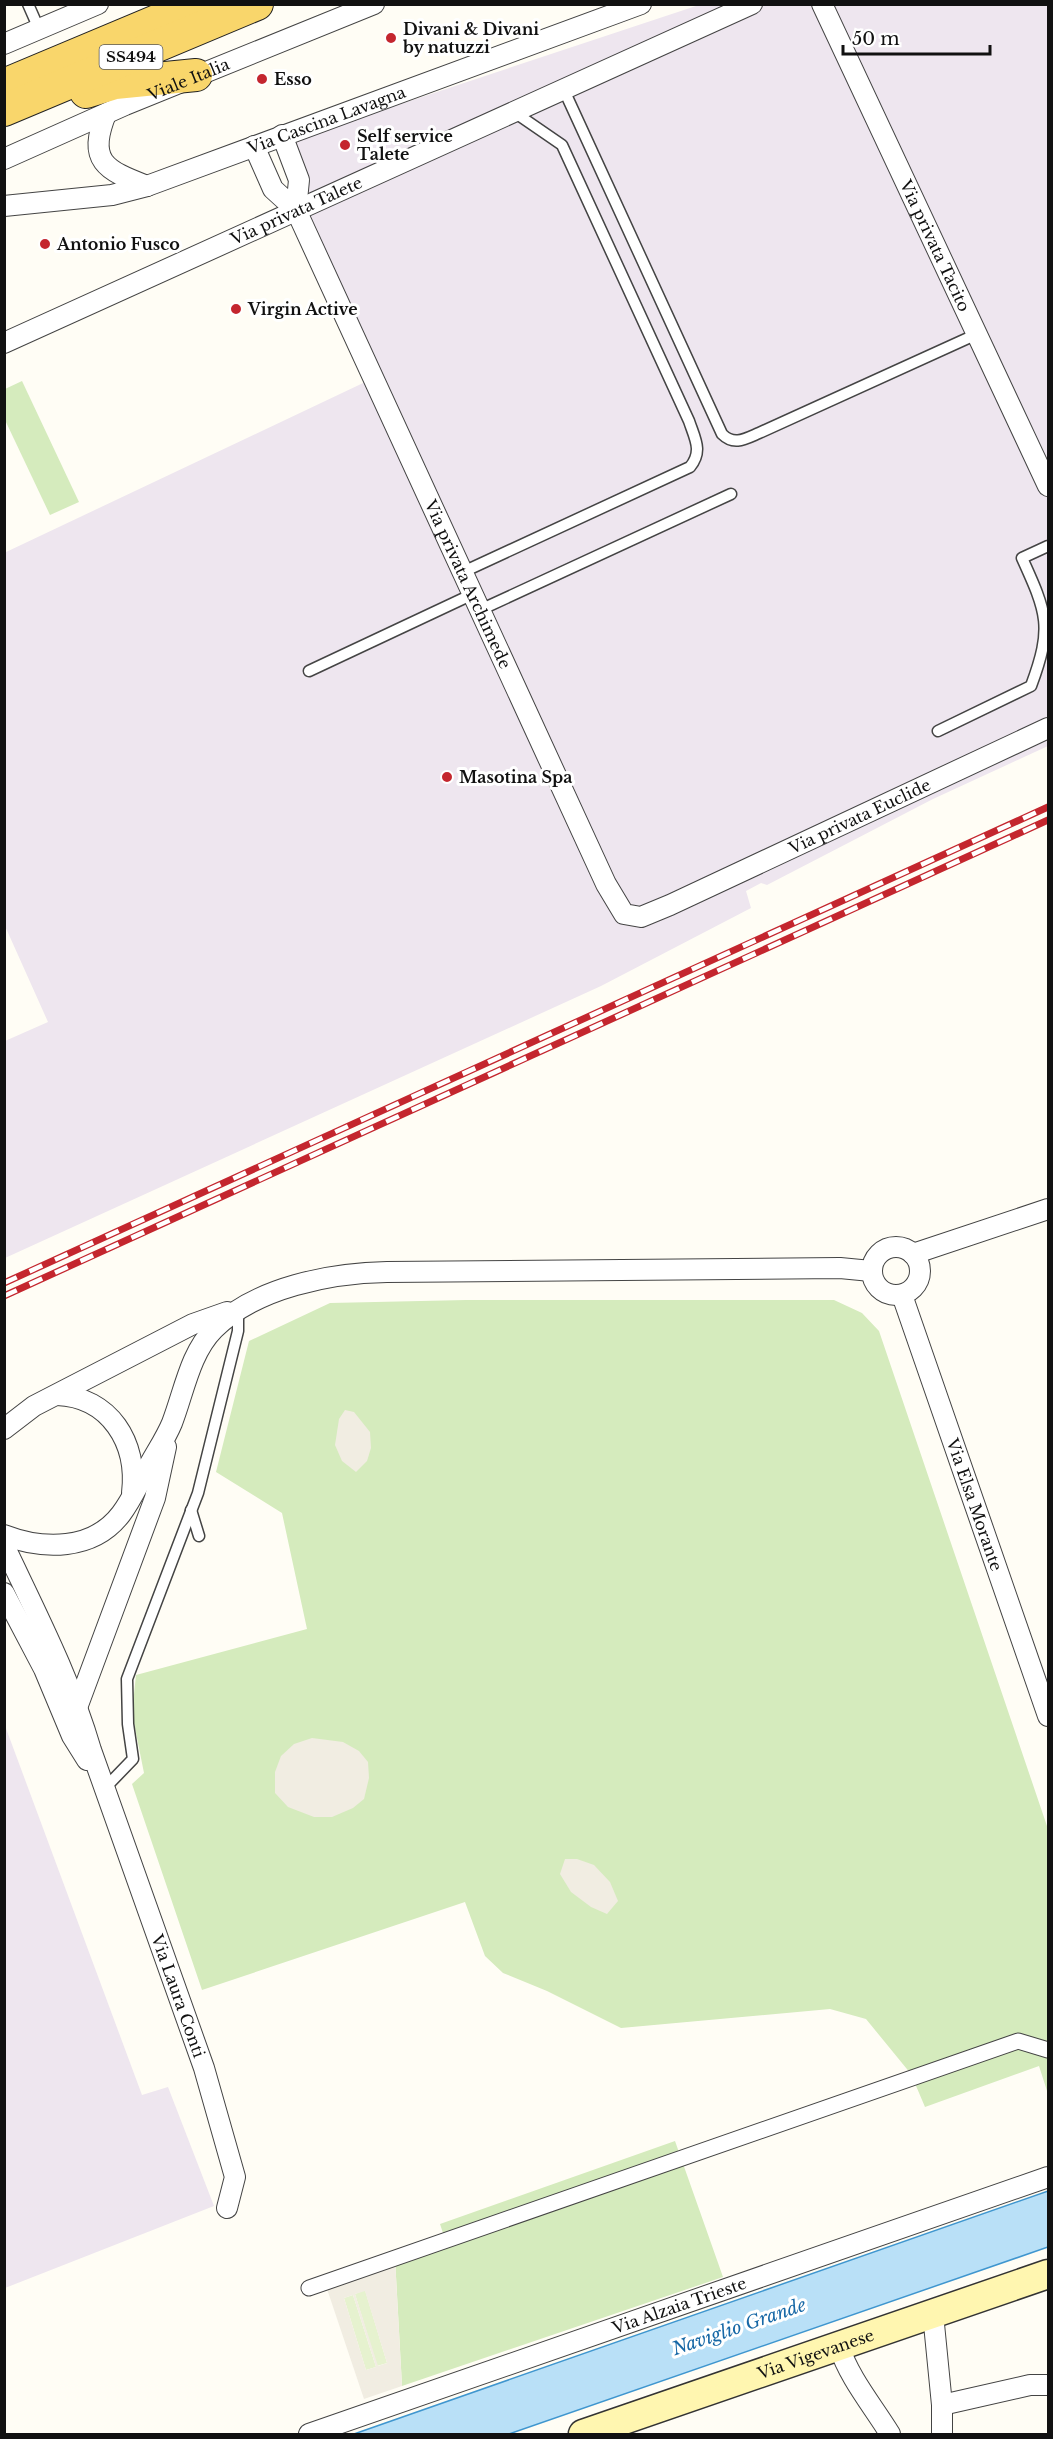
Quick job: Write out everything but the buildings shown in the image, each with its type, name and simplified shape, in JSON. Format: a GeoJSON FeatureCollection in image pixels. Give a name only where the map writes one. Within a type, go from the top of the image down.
{"type":"FeatureCollection","features":[{"type":"Feature","properties":{"kind":"main road","name":"SS494"},"geometry":{"type":"LineString","coordinates":[[4,85],[197,4]]}},
{"type":"Feature","properties":{"kind":"main road","name":"SS494"},"geometry":{"type":"LineString","coordinates":[[4,110],[257,4]]}},
{"type":"Feature","properties":{"kind":"main road"},"geometry":{"type":"LineString","coordinates":[[4,125],[103,86],[196,75]]}},
{"type":"Feature","properties":{"kind":"main road","name":"Via Vigevanese"},"geometry":{"type":"LineString","coordinates":[[583,2434],[1048,2274]]}},
{"type":"Feature","properties":{"kind":"street"},"geometry":{"type":"LineString","coordinates":[[4,44],[98,4]]}},
{"type":"Feature","properties":{"kind":"street","name":"Viale Italia"},"geometry":{"type":"LineString","coordinates":[[4,159],[106,114],[169,94],[196,75],[283,47],[374,4]]}},
{"type":"Feature","properties":{"kind":"street","name":"Via Cascina Lavagna"},"geometry":{"type":"LineString","coordinates":[[4,206],[112,195],[147,186],[641,4]]}},
{"type":"Feature","properties":{"kind":"street","name":"Via privata Talete"},"geometry":{"type":"LineString","coordinates":[[4,344],[752,4]]}},
{"type":"Feature","properties":{"kind":"street","name":"Via privata Tacito"},"geometry":{"type":"LineString","coordinates":[[822,5],[1048,486]]}},
{"type":"Feature","properties":{"kind":"street"},"geometry":{"type":"LineString","coordinates":[[106,114],[97,136],[98,153],[107,167],[121,176],[147,186]]}},
{"type":"Feature","properties":{"kind":"street"},"geometry":{"type":"LineString","coordinates":[[282,135],[299,180],[296,210]]}},
{"type":"Feature","properties":{"kind":"street"},"geometry":{"type":"LineString","coordinates":[[254,146],[273,189],[296,210]]}},
{"type":"Feature","properties":{"kind":"street","name":"Via privata Archimede"},"geometry":{"type":"LineString","coordinates":[[296,210],[615,903],[624,914],[641,917],[670,905]]}},
{"type":"Feature","properties":{"kind":"street","name":"Via privata Euclide"},"geometry":{"type":"LineString","coordinates":[[670,905],[1048,728]]}},
{"type":"Feature","properties":{"kind":"street"},"geometry":{"type":"LineString","coordinates":[[913,1254],[1048,1209]]}},
{"type":"Feature","properties":{"kind":"street"},"geometry":{"type":"LineString","coordinates":[[898,1248],[913,1254],[920,1273],[911,1290],[902,1295],[887,1294],[881,1290],[873,1279],[872,1271],[877,1256],[883,1251],[898,1248]]}},
{"type":"Feature","properties":{"kind":"street"},"geometry":{"type":"LineString","coordinates":[[4,1429],[34,1406],[193,1324],[238,1310],[315,1279],[354,1272],[840,1268],[872,1271]]}},
{"type":"Feature","properties":{"kind":"street","name":"Via Elsa Morante"},"geometry":{"type":"LineString","coordinates":[[902,1295],[1048,1716]]}},
{"type":"Feature","properties":{"kind":"street"},"geometry":{"type":"LineString","coordinates":[[78,1705],[155,1498],[171,1426],[195,1359],[214,1329],[238,1310]]}},
{"type":"Feature","properties":{"kind":"street"},"geometry":{"type":"LineString","coordinates":[[57,1395],[72,1395],[91,1402],[118,1426],[131,1456],[133,1481],[126,1505]]}},
{"type":"Feature","properties":{"kind":"street"},"geometry":{"type":"LineString","coordinates":[[4,1535],[41,1545],[74,1544],[94,1536],[126,1505],[171,1426]]}},
{"type":"Feature","properties":{"kind":"street"},"geometry":{"type":"LineString","coordinates":[[4,1545],[48,1632],[78,1705],[105,1788]]}},
{"type":"Feature","properties":{"kind":"street"},"geometry":{"type":"LineString","coordinates":[[4,1593],[44,1669],[72,1736],[105,1788]]}},
{"type":"Feature","properties":{"kind":"street","name":"Via Laura Conti"},"geometry":{"type":"LineString","coordinates":[[105,1788],[204,2068],[235,2176],[227,2208]]}},
{"type":"Feature","properties":{"kind":"street"},"geometry":{"type":"LineString","coordinates":[[309,2288],[1018,2041],[1048,2050]]}},
{"type":"Feature","properties":{"kind":"street","name":"Via Alzaia Trieste"},"geometry":{"type":"LineString","coordinates":[[309,2434],[1048,2177]]}},
{"type":"Feature","properties":{"kind":"street"},"geometry":{"type":"LineString","coordinates":[[933,2314],[942,2405],[942,2434]]}},
{"type":"Feature","properties":{"kind":"street"},"geometry":{"type":"LineString","coordinates":[[839,2346],[846,2368],[863,2390],[890,2434]]}},
{"type":"Feature","properties":{"kind":"street"},"geometry":{"type":"LineString","coordinates":[[942,2405],[1030,2385],[1048,2385]]}},
{"type":"Feature","properties":{"kind":"lane"},"geometry":{"type":"LineString","coordinates":[[28,4],[39,29]]}},
{"type":"Feature","properties":{"kind":"lane"},"geometry":{"type":"LineString","coordinates":[[563,88],[722,434],[728,440],[739,442],[749,438],[977,333]]}},
{"type":"Feature","properties":{"kind":"lane"},"geometry":{"type":"LineString","coordinates":[[463,572],[690,467],[697,458],[699,450],[689,422],[562,146],[513,111]]}},
{"type":"Feature","properties":{"kind":"lane"},"geometry":{"type":"LineString","coordinates":[[309,671],[731,494]]}},
{"type":"Feature","properties":{"kind":"lane"},"geometry":{"type":"LineString","coordinates":[[938,731],[1031,686],[1042,663],[1046,647],[1047,613],[1022,558],[1048,546]]}},
{"type":"Feature","properties":{"kind":"lane"},"geometry":{"type":"LineString","coordinates":[[105,1788],[133,1759],[128,1724],[127,1679],[191,1510],[238,1330],[238,1310]]}},
{"type":"Feature","properties":{"kind":"lane"},"geometry":{"type":"LineString","coordinates":[[191,1510],[199,1536]]}},
{"type":"Feature","properties":{"kind":"shaded area"},"geometry":{"type":"Polygon","coordinates":[[[699,5],[1048,5],[1048,746],[933,799],[767,885],[761,883],[746,891],[751,908],[601,986],[5,1258],[5,1041],[48,1022],[5,926],[4,553],[380,375],[277,145],[699,5]]]}},
{"type":"Feature","properties":{"kind":"shaded area"},"geometry":{"type":"Polygon","coordinates":[[[345,1410],[354,1412],[370,1432],[371,1448],[367,1461],[356,1472],[342,1461],[335,1445],[339,1419],[345,1410]]]}},
{"type":"Feature","properties":{"kind":"shaded area"},"geometry":{"type":"Polygon","coordinates":[[[4,1723],[142,2095],[168,2087],[214,2206],[5,2288],[4,1723]]]}},
{"type":"Feature","properties":{"kind":"shaded area"},"geometry":{"type":"Polygon","coordinates":[[[312,1738],[343,1742],[359,1751],[368,1762],[369,1778],[364,1799],[353,1808],[332,1817],[314,1817],[288,1807],[275,1793],[275,1772],[281,1756],[294,1744],[312,1738]]]}},
{"type":"Feature","properties":{"kind":"shaded area"},"geometry":{"type":"Polygon","coordinates":[[[565,1859],[577,1859],[594,1865],[610,1882],[618,1901],[607,1914],[591,1907],[571,1892],[560,1874],[565,1859]]]}},
{"type":"Feature","properties":{"kind":"shaded area"},"geometry":{"type":"Polygon","coordinates":[[[395,2258],[402,2386],[364,2399],[325,2283],[395,2258]],[[365,2291],[355,2294],[378,2366],[387,2363],[365,2291]],[[353,2295],[344,2298],[366,2370],[376,2367],[353,2295]]]}},
{"type":"Feature","properties":{"kind":"green space"},"geometry":{"type":"Polygon","coordinates":[[[22,381],[79,502],[50,515],[5,420],[5,389],[22,381]]]}},
{"type":"Feature","properties":{"kind":"green space"},"geometry":{"type":"Polygon","coordinates":[[[466,1300],[834,1300],[862,1313],[879,1331],[1048,1829],[1048,2094],[1039,2066],[925,2107],[911,2074],[866,2019],[830,2009],[621,2028],[547,1991],[503,1973],[485,1956],[465,1902],[202,1990],[132,1784],[144,1773],[132,1713],[136,1675],[307,1629],[282,1513],[216,1472],[249,1341],[330,1303],[466,1300]]]}},
{"type":"Feature","properties":{"kind":"green space"},"geometry":{"type":"Polygon","coordinates":[[[675,2141],[723,2277],[402,2386],[395,2258],[444,2236],[440,2224],[675,2141]]]}},
{"type":"Feature","properties":{"kind":"green space"},"geometry":{"type":"Polygon","coordinates":[[[365,2290],[387,2363],[377,2366],[355,2294],[365,2290]]]}},
{"type":"Feature","properties":{"kind":"green space"},"geometry":{"type":"Polygon","coordinates":[[[353,2295],[376,2367],[366,2370],[344,2298],[353,2295]]]}},
{"type":"Feature","properties":{"kind":"water","name":"Naviglio Grande"},"geometry":{"type":"Polygon","coordinates":[[[1048,2191],[1048,2247],[509,2434],[354,2434],[1048,2191]]]}},
{"type":"Feature","properties":{"kind":"railway"},"geometry":{"type":"LineString","coordinates":[[4,1283],[1048,807]]}},
{"type":"Feature","properties":{"kind":"railway"},"geometry":{"type":"LineString","coordinates":[[4,1296],[1048,820]]}},
{"type":"Feature","properties":{"kind":"place","name":"Divani & Divani by natuzzi"},"geometry":{"type":"Point","coordinates":[391,38]}},
{"type":"Feature","properties":{"kind":"place","name":"Esso"},"geometry":{"type":"Point","coordinates":[262,79]}},
{"type":"Feature","properties":{"kind":"place","name":"Self service Talete"},"geometry":{"type":"Point","coordinates":[345,145]}},
{"type":"Feature","properties":{"kind":"place","name":"Antonio Fusco"},"geometry":{"type":"Point","coordinates":[45,244]}},
{"type":"Feature","properties":{"kind":"place","name":"Virgin Active"},"geometry":{"type":"Point","coordinates":[236,309]}},
{"type":"Feature","properties":{"kind":"place","name":"Masotina Spa"},"geometry":{"type":"Point","coordinates":[447,777]}}]}
